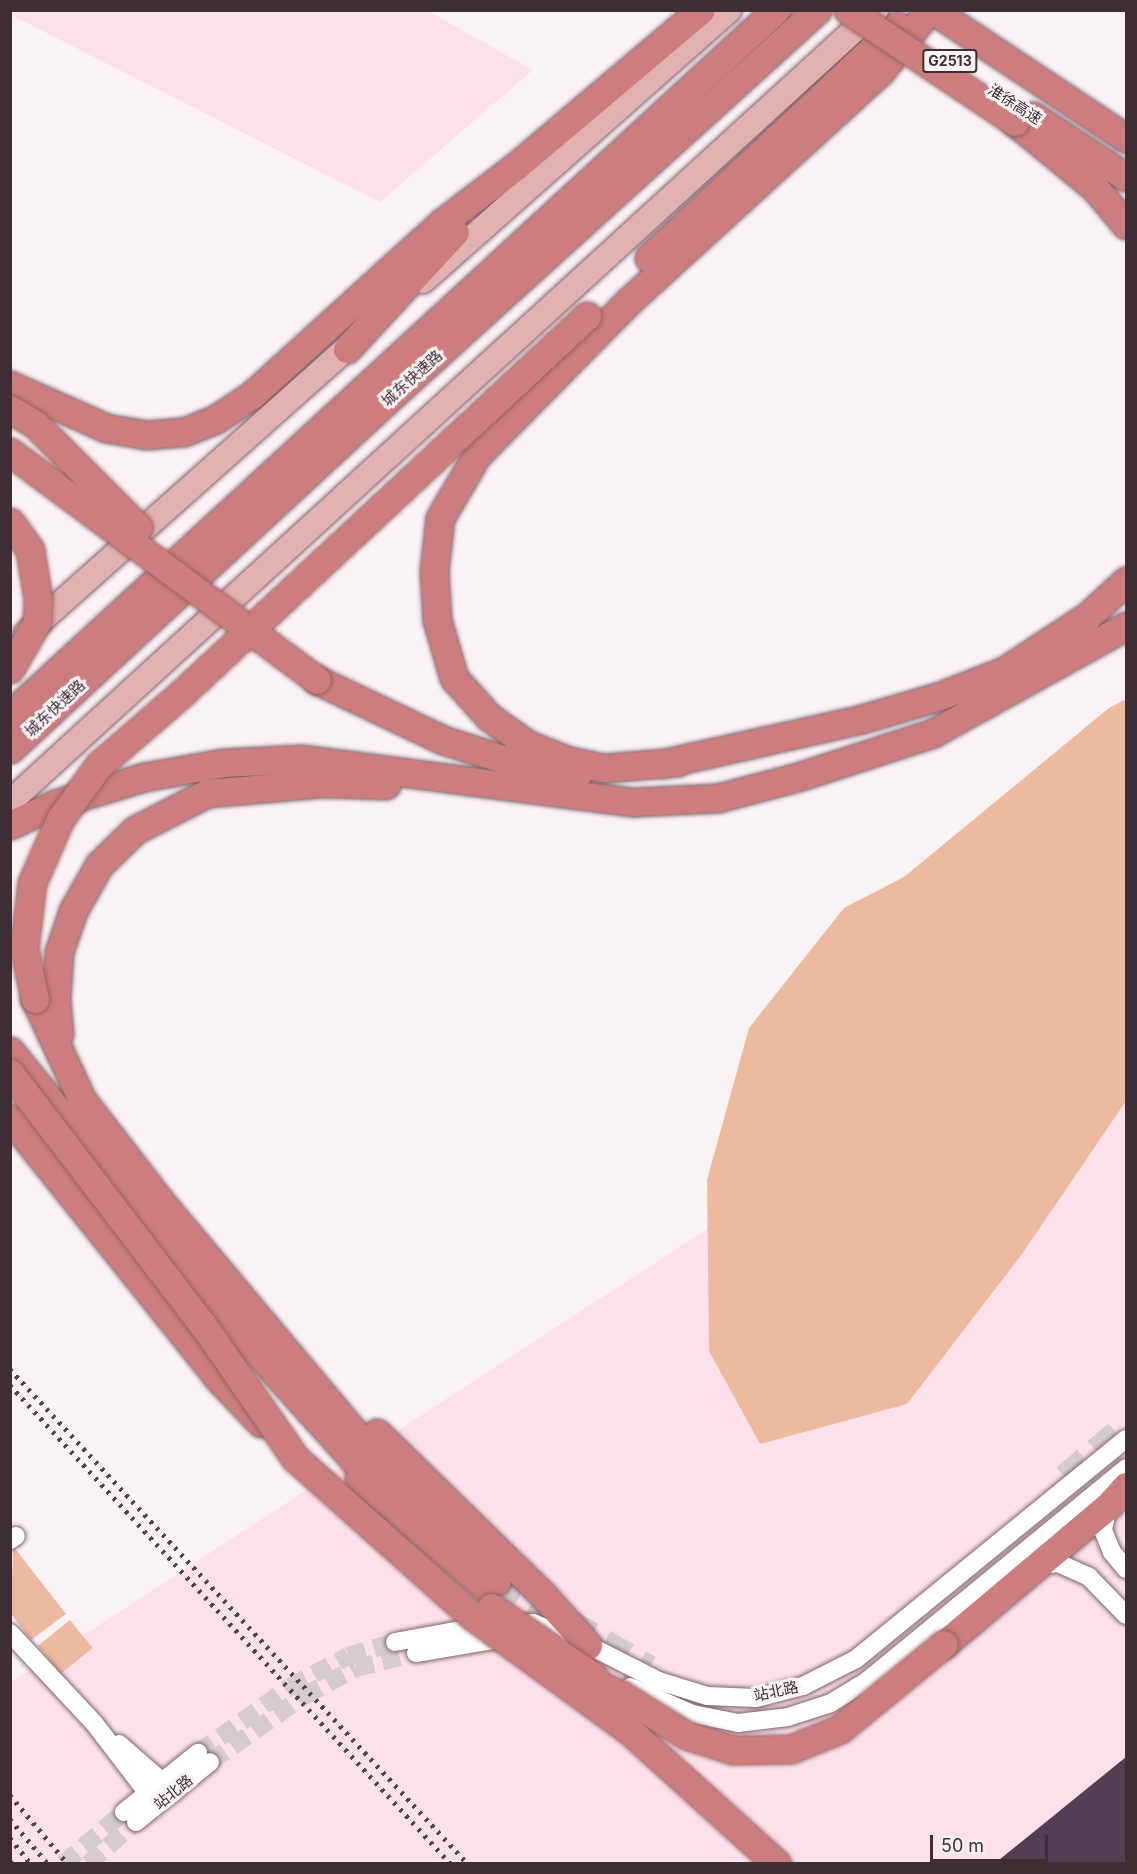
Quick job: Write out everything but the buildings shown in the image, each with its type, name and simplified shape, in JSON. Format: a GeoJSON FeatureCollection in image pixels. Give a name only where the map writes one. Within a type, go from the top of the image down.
{"type":"FeatureCollection","features":[{"type":"Feature","properties":{"kind":"highway"},"geometry":{"type":"LineString","coordinates":[[10,385],[106,428],[147,435],[184,432],[216,419],[252,395],[443,222],[515,167],[701,10]]}},
{"type":"Feature","properties":{"kind":"highway","name":"城东快速路"},"geometry":{"type":"LineString","coordinates":[[10,715],[776,10]]}},
{"type":"Feature","properties":{"kind":"highway","name":"城东快速路"},"geometry":{"type":"LineString","coordinates":[[10,749],[387,400],[817,10]]}},
{"type":"Feature","properties":{"kind":"highway"},"geometry":{"type":"LineString","coordinates":[[848,10],[1021,117],[1095,188],[1126,225]]}},
{"type":"Feature","properties":{"kind":"highway","name":"淮徐高速"},"geometry":{"type":"LineString","coordinates":[[874,10],[1021,117],[1126,177]]}},
{"type":"Feature","properties":{"kind":"highway"},"geometry":{"type":"LineString","coordinates":[[10,1051],[220,1310],[353,1458],[497,1581],[353,1431],[216,1271],[82,1100],[35,999],[24,948],[32,883],[60,819],[99,765],[190,686],[913,10]]}},
{"type":"Feature","properties":{"kind":"highway"},"geometry":{"type":"LineString","coordinates":[[678,762],[603,768],[569,761],[528,744],[489,717],[454,678],[437,620],[434,571],[440,518],[477,455],[628,301],[880,72],[931,10]]}},
{"type":"Feature","properties":{"kind":"highway","name":"G2513"},"geometry":{"type":"LineString","coordinates":[[931,10],[1126,138]]}},
{"type":"Feature","properties":{"kind":"highway"},"geometry":{"type":"LineString","coordinates":[[347,349],[515,167]]}},
{"type":"Feature","properties":{"kind":"highway"},"geometry":{"type":"LineString","coordinates":[[10,409],[35,424],[220,608]]}},
{"type":"Feature","properties":{"kind":"highway"},"geometry":{"type":"LineString","coordinates":[[10,452],[220,608],[315,688],[442,740],[534,769],[583,775],[678,762],[790,738],[940,696],[1004,671],[1088,616],[1126,581]]}},
{"type":"Feature","properties":{"kind":"highway"},"geometry":{"type":"LineString","coordinates":[[10,471],[72,514],[259,659],[419,745],[542,789]]}},
{"type":"Feature","properties":{"kind":"highway"},"geometry":{"type":"LineString","coordinates":[[10,522],[30,550],[38,600],[37,622],[10,669]]}},
{"type":"Feature","properties":{"kind":"highway"},"geometry":{"type":"LineString","coordinates":[[1030,654],[1126,601]]}},
{"type":"Feature","properties":{"kind":"highway"},"geometry":{"type":"LineString","coordinates":[[1065,662],[1126,618]]}},
{"type":"Feature","properties":{"kind":"highway"},"geometry":{"type":"LineString","coordinates":[[10,825],[55,804],[133,781],[223,763],[301,759],[634,802],[718,798],[801,776],[933,733],[1065,662],[1126,626]]}},
{"type":"Feature","properties":{"kind":"highway"},"geometry":{"type":"LineString","coordinates":[[60,1054],[56,998],[59,952],[73,911],[99,865],[135,830],[207,793],[247,787],[323,783],[420,786],[480,781]]}},
{"type":"Feature","properties":{"kind":"highway"},"geometry":{"type":"LineString","coordinates":[[10,1073],[214,1341],[295,1458]]}},
{"type":"Feature","properties":{"kind":"highway"},"geometry":{"type":"LineString","coordinates":[[10,1118],[111,1239],[218,1377],[295,1458],[471,1615],[630,1731],[777,1863]]}},
{"type":"Feature","properties":{"kind":"highway"},"geometry":{"type":"LineString","coordinates":[[216,1271],[290,1336],[365,1421],[542,1594],[588,1645]]}},
{"type":"Feature","properties":{"kind":"highway"},"geometry":{"type":"LineString","coordinates":[[220,1310],[272,1388],[342,1463],[454,1564],[533,1623]]}},
{"type":"Feature","properties":{"kind":"highway"},"geometry":{"type":"LineString","coordinates":[[214,1341],[314,1454],[417,1549],[505,1617],[620,1694],[686,1735],[733,1750],[791,1749],[840,1729],[1039,1565],[1108,1506],[1126,1486]]}},
{"type":"Feature","properties":{"kind":"highway"},"geometry":{"type":"LineString","coordinates":[[471,1615],[583,1681],[620,1694]]}},
{"type":"Feature","properties":{"kind":"main road"},"geometry":{"type":"LineString","coordinates":[[10,646],[99,573],[729,10]]}},
{"type":"Feature","properties":{"kind":"main road"},"geometry":{"type":"LineString","coordinates":[[10,802],[874,10]]}},
{"type":"Feature","properties":{"kind":"street","name":"站北路"},"geometry":{"type":"LineString","coordinates":[[394,1642],[482,1626],[533,1623],[588,1645],[659,1681],[707,1696],[756,1698],[803,1686],[856,1659],[1126,1439]]}},
{"type":"Feature","properties":{"kind":"street","name":"站北路"},"geometry":{"type":"LineString","coordinates":[[416,1653],[521,1636],[693,1714],[738,1723],[788,1717],[831,1703],[867,1681],[1126,1468]]}},
{"type":"Feature","properties":{"kind":"street"},"geometry":{"type":"LineString","coordinates":[[1108,1506],[1103,1530],[1112,1552],[1126,1569]]}},
{"type":"Feature","properties":{"kind":"street"},"geometry":{"type":"LineString","coordinates":[[1039,1565],[1058,1563],[1089,1577],[1126,1615]]}},
{"type":"Feature","properties":{"kind":"street"},"geometry":{"type":"LineString","coordinates":[[10,1633],[94,1723],[152,1799]]}},
{"type":"Feature","properties":{"kind":"street"},"geometry":{"type":"LineString","coordinates":[[94,1723],[168,1786]]}},
{"type":"Feature","properties":{"kind":"street","name":"站北路"},"geometry":{"type":"LineString","coordinates":[[130,1817],[204,1757]]}},
{"type":"Feature","properties":{"kind":"shaded area"},"geometry":{"type":"Polygon","coordinates":[[[10,11],[428,11],[533,70],[380,202],[11,15],[10,11]]]}},
{"type":"Feature","properties":{"kind":"shaded area"},"geometry":{"type":"Polygon","coordinates":[[[1126,699],[1126,1101],[1022,1254],[907,1404],[760,1444],[709,1351],[707,1180],[749,1028],[844,908],[904,877],[1109,708],[1126,699]]]}},
{"type":"Feature","properties":{"kind":"shaded area"},"geometry":{"type":"Polygon","coordinates":[[[1126,956],[1126,1863],[11,1863],[10,1683],[1126,956]]]}},
{"type":"Feature","properties":{"kind":"shaded area"},"geometry":{"type":"Polygon","coordinates":[[[13,1546],[66,1614],[31,1640],[11,1614],[13,1546]]]}},
{"type":"Feature","properties":{"kind":"shaded area"},"geometry":{"type":"Polygon","coordinates":[[[70,1620],[93,1648],[61,1674],[38,1646],[70,1620]]]}},
{"type":"Feature","properties":{"kind":"tunnel"},"geometry":{"type":"LineString","coordinates":[[1065,1477],[1126,1426]]}},
{"type":"Feature","properties":{"kind":"tunnel"},"geometry":{"type":"LineString","coordinates":[[497,1581],[649,1668]]}},
{"type":"Feature","properties":{"kind":"tunnel"},"geometry":{"type":"LineString","coordinates":[[198,1753],[290,1687],[348,1656],[395,1642]]}},
{"type":"Feature","properties":{"kind":"tunnel"},"geometry":{"type":"LineString","coordinates":[[210,1762],[304,1696],[356,1668],[416,1653]]}},
{"type":"Feature","properties":{"kind":"tunnel"},"geometry":{"type":"LineString","coordinates":[[63,1864],[124,1812]]}},
{"type":"Feature","properties":{"kind":"tunnel"},"geometry":{"type":"LineString","coordinates":[[88,1864],[136,1822]]}},
{"type":"Feature","properties":{"kind":"railway"},"geometry":{"type":"LineString","coordinates":[[10,1369],[468,1864]]}},
{"type":"Feature","properties":{"kind":"railway"},"geometry":{"type":"LineString","coordinates":[[10,1385],[451,1864]]}},
{"type":"Feature","properties":{"kind":"railway"},"geometry":{"type":"LineString","coordinates":[[10,1795],[68,1864]]}},
{"type":"Feature","properties":{"kind":"railway"},"geometry":{"type":"LineString","coordinates":[[10,1819],[48,1864]]}},
{"type":"Feature","properties":{"kind":"railway"},"geometry":{"type":"LineString","coordinates":[[10,1838],[31,1864]]}},
{"type":"Feature","properties":{"kind":"railway"},"geometry":{"type":"LineString","coordinates":[[10,1861],[13,1864]]}}]}
